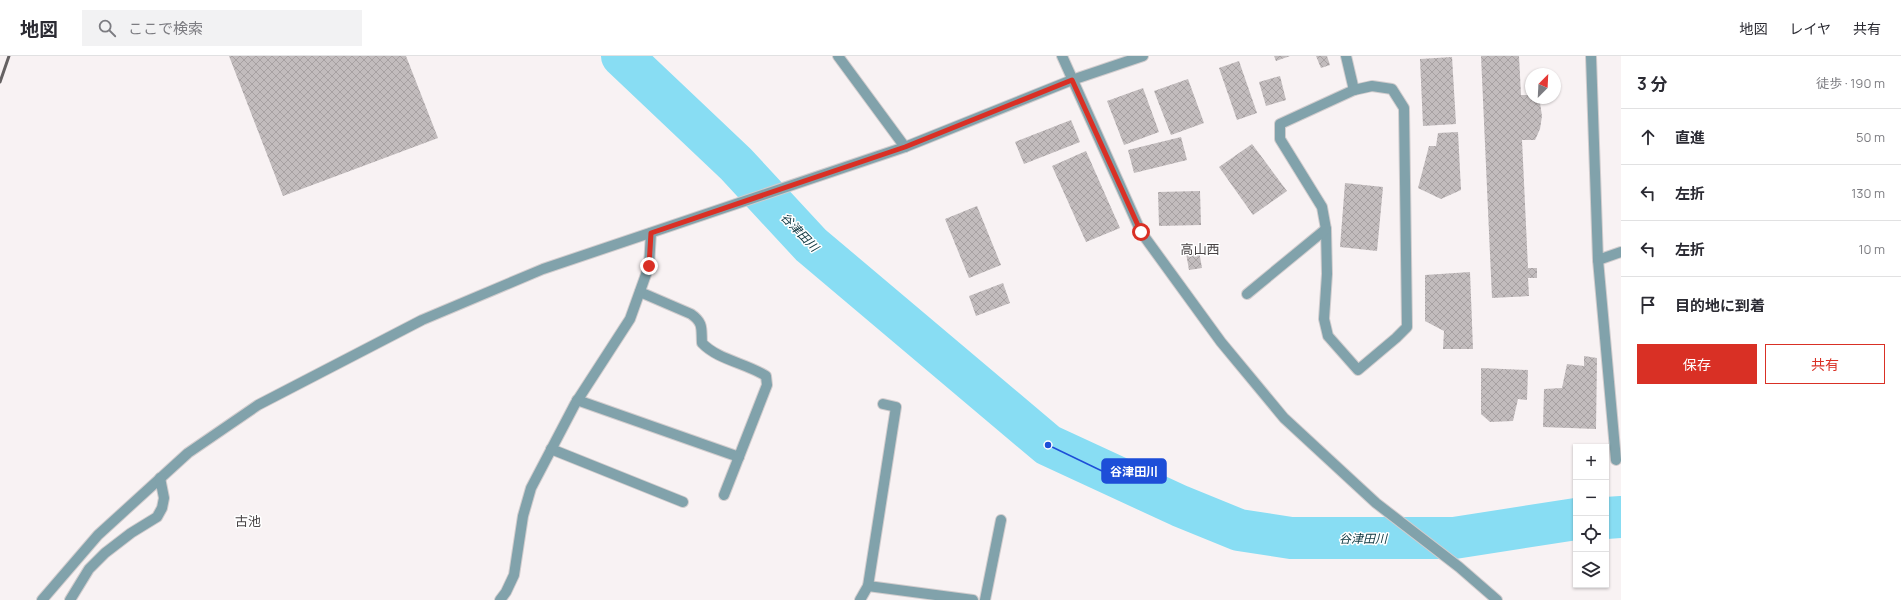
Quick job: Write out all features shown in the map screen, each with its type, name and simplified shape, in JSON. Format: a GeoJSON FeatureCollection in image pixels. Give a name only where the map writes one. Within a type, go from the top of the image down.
{"type":"FeatureCollection","features":[{"type":"Feature","properties":{"kind":"street"},"geometry":{"type":"LineString","coordinates":[[838,56],[905,147]]}},
{"type":"Feature","properties":{"kind":"street"},"geometry":{"type":"LineString","coordinates":[[1062,56],[1141,232],[1221,342],[1284,418],[1376,503],[1459,567],[1496,600]]}},
{"type":"Feature","properties":{"kind":"street"},"geometry":{"type":"LineString","coordinates":[[42,600],[98,535],[188,453],[258,405],[422,320],[543,269],[905,147],[1072,80],[1143,56]]}},
{"type":"Feature","properties":{"kind":"street"},"geometry":{"type":"LineString","coordinates":[[1346,56],[1354,90]]}},
{"type":"Feature","properties":{"kind":"street"},"geometry":{"type":"LineString","coordinates":[[1591,56],[1598,260],[1616,460]]}},
{"type":"Feature","properties":{"kind":"street"},"geometry":{"type":"LineString","coordinates":[[1372,86],[1392,89],[1404,108],[1407,327],[1358,370],[1328,336],[1324,319],[1327,274],[1326,229],[1322,207],[1280,139],[1280,124],[1354,90],[1372,86]]}},
{"type":"Feature","properties":{"kind":"street"},"geometry":{"type":"LineString","coordinates":[[1247,294],[1326,229]]}},
{"type":"Feature","properties":{"kind":"street"},"geometry":{"type":"LineString","coordinates":[[500,600],[506,592],[514,575],[523,516],[531,488],[578,400],[630,319],[649,266],[651,233]]}},
{"type":"Feature","properties":{"kind":"street"},"geometry":{"type":"LineString","coordinates":[[1598,260],[1621,252]]}},
{"type":"Feature","properties":{"kind":"street"},"geometry":{"type":"LineString","coordinates":[[640,292],[691,314],[699,319],[702,326],[702,343],[706,347],[717,354],[756,370],[766,376],[767,386],[724,495]]}},
{"type":"Feature","properties":{"kind":"street"},"geometry":{"type":"LineString","coordinates":[[578,400],[739,457]]}},
{"type":"Feature","properties":{"kind":"street"},"geometry":{"type":"LineString","coordinates":[[860,600],[868,586],[896,407],[883,404]]}},
{"type":"Feature","properties":{"kind":"street"},"geometry":{"type":"LineString","coordinates":[[551,449],[683,502]]}},
{"type":"Feature","properties":{"kind":"street"},"geometry":{"type":"LineString","coordinates":[[72,599],[89,569],[105,553],[157,517],[162,508],[164,498],[160,478]]}},
{"type":"Feature","properties":{"kind":"street"},"geometry":{"type":"LineString","coordinates":[[985,600],[1001,520]]}},
{"type":"Feature","properties":{"kind":"street"},"geometry":{"type":"LineString","coordinates":[[868,586],[974,600]]}},
{"type":"Feature","properties":{"kind":"building"},"geometry":{"type":"Polygon","coordinates":[[[229,56],[406,56],[438,138],[283,196],[229,56]]]}},
{"type":"Feature","properties":{"kind":"building"},"geometry":{"type":"Polygon","coordinates":[[[1274,56],[1290,56],[1276,61],[1274,56]]]}},
{"type":"Feature","properties":{"kind":"building"},"geometry":{"type":"Polygon","coordinates":[[[1316,56],[1327,56],[1330,65],[1321,68],[1316,56]]]}},
{"type":"Feature","properties":{"kind":"building"},"geometry":{"type":"Polygon","coordinates":[[[1481,56],[1519,56],[1521,95],[1525,95],[1525,104],[1540,104],[1542,116],[1540,129],[1535,140],[1522,140],[1528,268],[1537,268],[1537,278],[1528,278],[1529,296],[1492,298],[1481,56]]]}},
{"type":"Feature","properties":{"kind":"building"},"geometry":{"type":"Polygon","coordinates":[[[1452,57],[1456,124],[1423,126],[1420,59],[1452,57]]]}},
{"type":"Feature","properties":{"kind":"building"},"geometry":{"type":"Polygon","coordinates":[[[1239,61],[1257,113],[1237,120],[1219,68],[1239,61]]]}},
{"type":"Feature","properties":{"kind":"building"},"geometry":{"type":"Polygon","coordinates":[[[1280,76],[1286,100],[1266,106],[1259,82],[1280,76]]]}},
{"type":"Feature","properties":{"kind":"building"},"geometry":{"type":"Polygon","coordinates":[[[1188,79],[1204,123],[1171,135],[1154,91],[1188,79]]]}},
{"type":"Feature","properties":{"kind":"building"},"geometry":{"type":"Polygon","coordinates":[[[1143,88],[1159,132],[1124,145],[1107,101],[1143,88]]]}},
{"type":"Feature","properties":{"kind":"building"},"geometry":{"type":"Polygon","coordinates":[[[1071,120],[1080,142],[1024,164],[1015,142],[1071,120]]]}},
{"type":"Feature","properties":{"kind":"building"},"geometry":{"type":"Polygon","coordinates":[[[1458,132],[1461,190],[1441,199],[1418,188],[1429,146],[1436,146],[1438,133],[1458,132]]]}},
{"type":"Feature","properties":{"kind":"building"},"geometry":{"type":"Polygon","coordinates":[[[1181,137],[1187,160],[1134,173],[1128,150],[1181,137]]]}},
{"type":"Feature","properties":{"kind":"building"},"geometry":{"type":"Polygon","coordinates":[[[1252,144],[1287,191],[1253,215],[1219,167],[1252,144]]]}},
{"type":"Feature","properties":{"kind":"building"},"geometry":{"type":"Polygon","coordinates":[[[1086,151],[1120,228],[1086,242],[1052,166],[1086,151]]]}},
{"type":"Feature","properties":{"kind":"building"},"geometry":{"type":"Polygon","coordinates":[[[1345,183],[1383,187],[1377,251],[1340,247],[1345,183]]]}},
{"type":"Feature","properties":{"kind":"building"},"geometry":{"type":"Polygon","coordinates":[[[1200,191],[1201,225],[1159,226],[1158,192],[1200,191]]]}},
{"type":"Feature","properties":{"kind":"building"},"geometry":{"type":"Polygon","coordinates":[[[977,206],[1001,265],[969,278],[945,219],[977,206]]]}},
{"type":"Feature","properties":{"kind":"building"},"geometry":{"type":"Polygon","coordinates":[[[1199,251],[1202,268],[1189,270],[1186,253],[1199,251]]]}},
{"type":"Feature","properties":{"kind":"building"},"geometry":{"type":"Polygon","coordinates":[[[1470,272],[1473,349],[1443,349],[1444,331],[1425,321],[1425,275],[1470,272]]]}},
{"type":"Feature","properties":{"kind":"building"},"geometry":{"type":"Polygon","coordinates":[[[1003,283],[1010,303],[976,316],[969,296],[1003,283]]]}},
{"type":"Feature","properties":{"kind":"building"},"geometry":{"type":"Polygon","coordinates":[[[1584,356],[1597,358],[1596,429],[1543,427],[1544,389],[1562,388],[1567,364],[1584,366],[1584,356]]]}},
{"type":"Feature","properties":{"kind":"building"},"geometry":{"type":"Polygon","coordinates":[[[1481,368],[1528,370],[1527,400],[1518,399],[1513,421],[1490,422],[1481,414],[1481,368]]]}},
{"type":"Feature","properties":{"kind":"waterway","name":"谷津田川"},"geometry":{"type":"LineString","coordinates":[[622,56],[736,164],[811,245],[1048,445],[1180,506],[1239,530],[1291,538],[1454,538],[1573,519]]}},
{"type":"Feature","properties":{"kind":"waterway","name":"谷津田川"},"geometry":{"type":"LineString","coordinates":[[1609,518],[1621,517]]}},
{"type":"Feature","properties":{"kind":"railway"},"geometry":{"type":"LineString","coordinates":[[0,82],[9,56]]}},
{"type":"Feature","properties":{"kind":"place","name":"谷津田川"},"geometry":{"type":"Point","coordinates":[1048,445]}},
{"type":"Feature","properties":{"kind":"district","name":"高山西"},"geometry":{"type":"Point","coordinates":[1200,249]}},
{"type":"Feature","properties":{"kind":"district","name":"古池"},"geometry":{"type":"Point","coordinates":[248,521]}},
{"type":"Feature","properties":{"kind":"route"},"geometry":{"type":"LineString","coordinates":[[649,266],[651,233],[905,147],[1072,80],[1141,232]]}}]}
